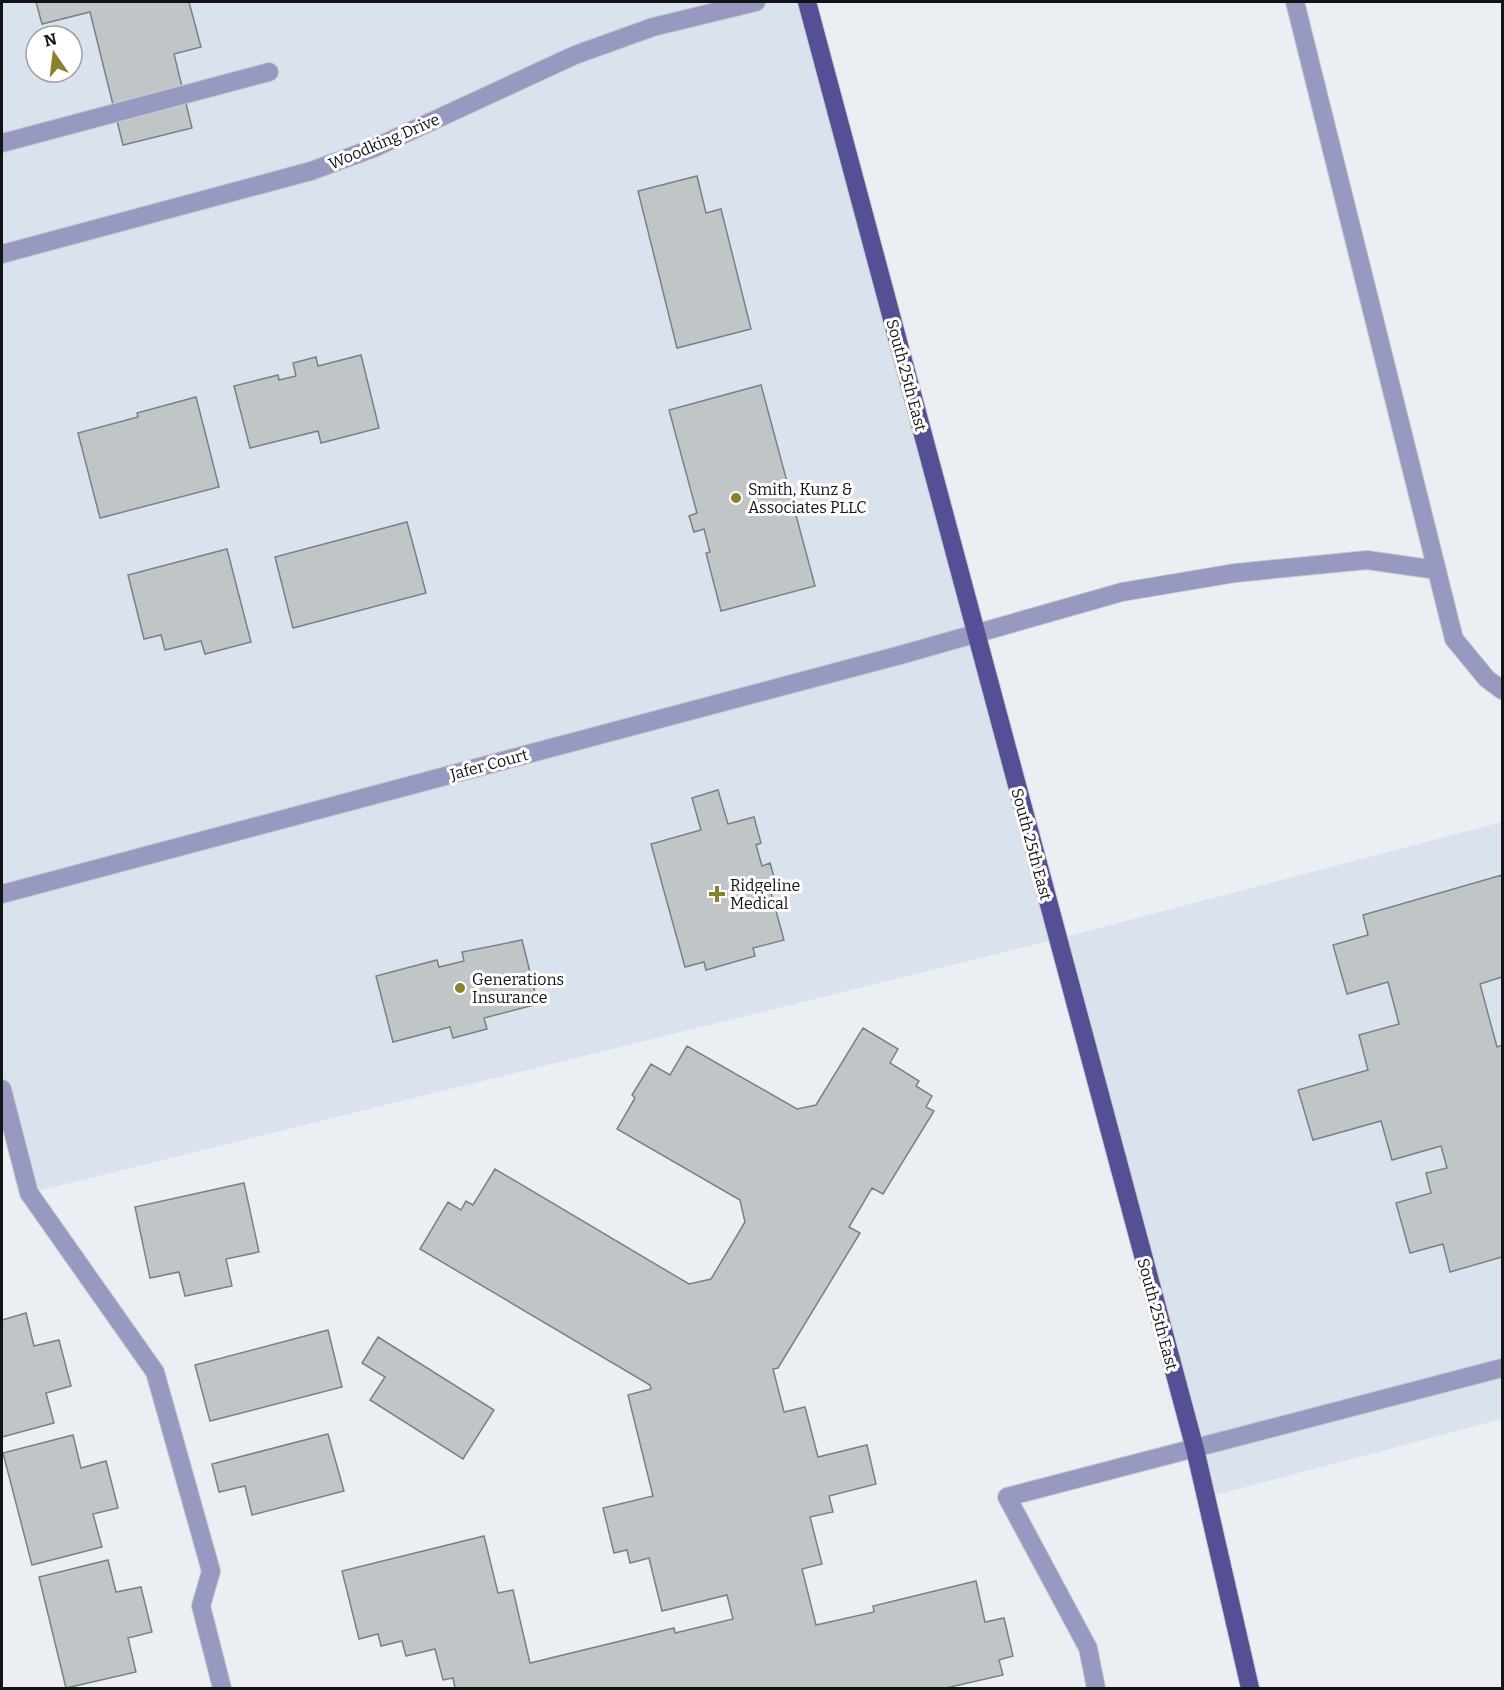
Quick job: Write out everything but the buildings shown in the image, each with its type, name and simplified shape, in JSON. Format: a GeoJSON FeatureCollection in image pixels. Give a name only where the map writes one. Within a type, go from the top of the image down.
{"type":"FeatureCollection","features":[{"type":"Feature","properties":{"kind":"main road","name":"South 25th East"},"geometry":{"type":"LineString","coordinates":[[807,2],[1195,1449],[1250,1689]]}},
{"type":"Feature","properties":{"kind":"street","name":"Woodking Drive"},"geometry":{"type":"LineString","coordinates":[[2,254],[311,171],[374,148],[575,55],[653,27],[756,2]]}},
{"type":"Feature","properties":{"kind":"street"},"geometry":{"type":"LineString","coordinates":[[1295,2],[1454,639],[1487,679],[1503,690]]}},
{"type":"Feature","properties":{"kind":"street"},"geometry":{"type":"LineString","coordinates":[[2,143],[268,72]]}},
{"type":"Feature","properties":{"kind":"street","name":"Jafer Court"},"geometry":{"type":"LineString","coordinates":[[2,894],[976,634],[1122,592],[1235,573],[1367,560],[1437,570]]}},
{"type":"Feature","properties":{"kind":"street"},"geometry":{"type":"LineString","coordinates":[[2,1089],[29,1193],[155,1372],[212,1571],[201,1606],[222,1689]]}},
{"type":"Feature","properties":{"kind":"street"},"geometry":{"type":"LineString","coordinates":[[1096,1689],[1088,1648],[1006,1497],[1503,1368]]}},
{"type":"Feature","properties":{"kind":"shaded area"},"geometry":{"type":"Polygon","coordinates":[[[2,2],[807,2],[1057,939],[29,1193],[2,1089],[2,2]]]}},
{"type":"Feature","properties":{"kind":"shaded area"},"geometry":{"type":"Polygon","coordinates":[[[1502,822],[1502,1419],[1204,1498],[1057,939],[1502,822]]]}},
{"type":"Feature","properties":{"kind":"place","name":"Smith, Kunz & Associates PLLC"},"geometry":{"type":"Point","coordinates":[736,498]}},
{"type":"Feature","properties":{"kind":"place","name":"Ridgeline Medical"},"geometry":{"type":"Point","coordinates":[717,894]}},
{"type":"Feature","properties":{"kind":"place","name":"Generations Insurance"},"geometry":{"type":"Point","coordinates":[460,988]}}]}
